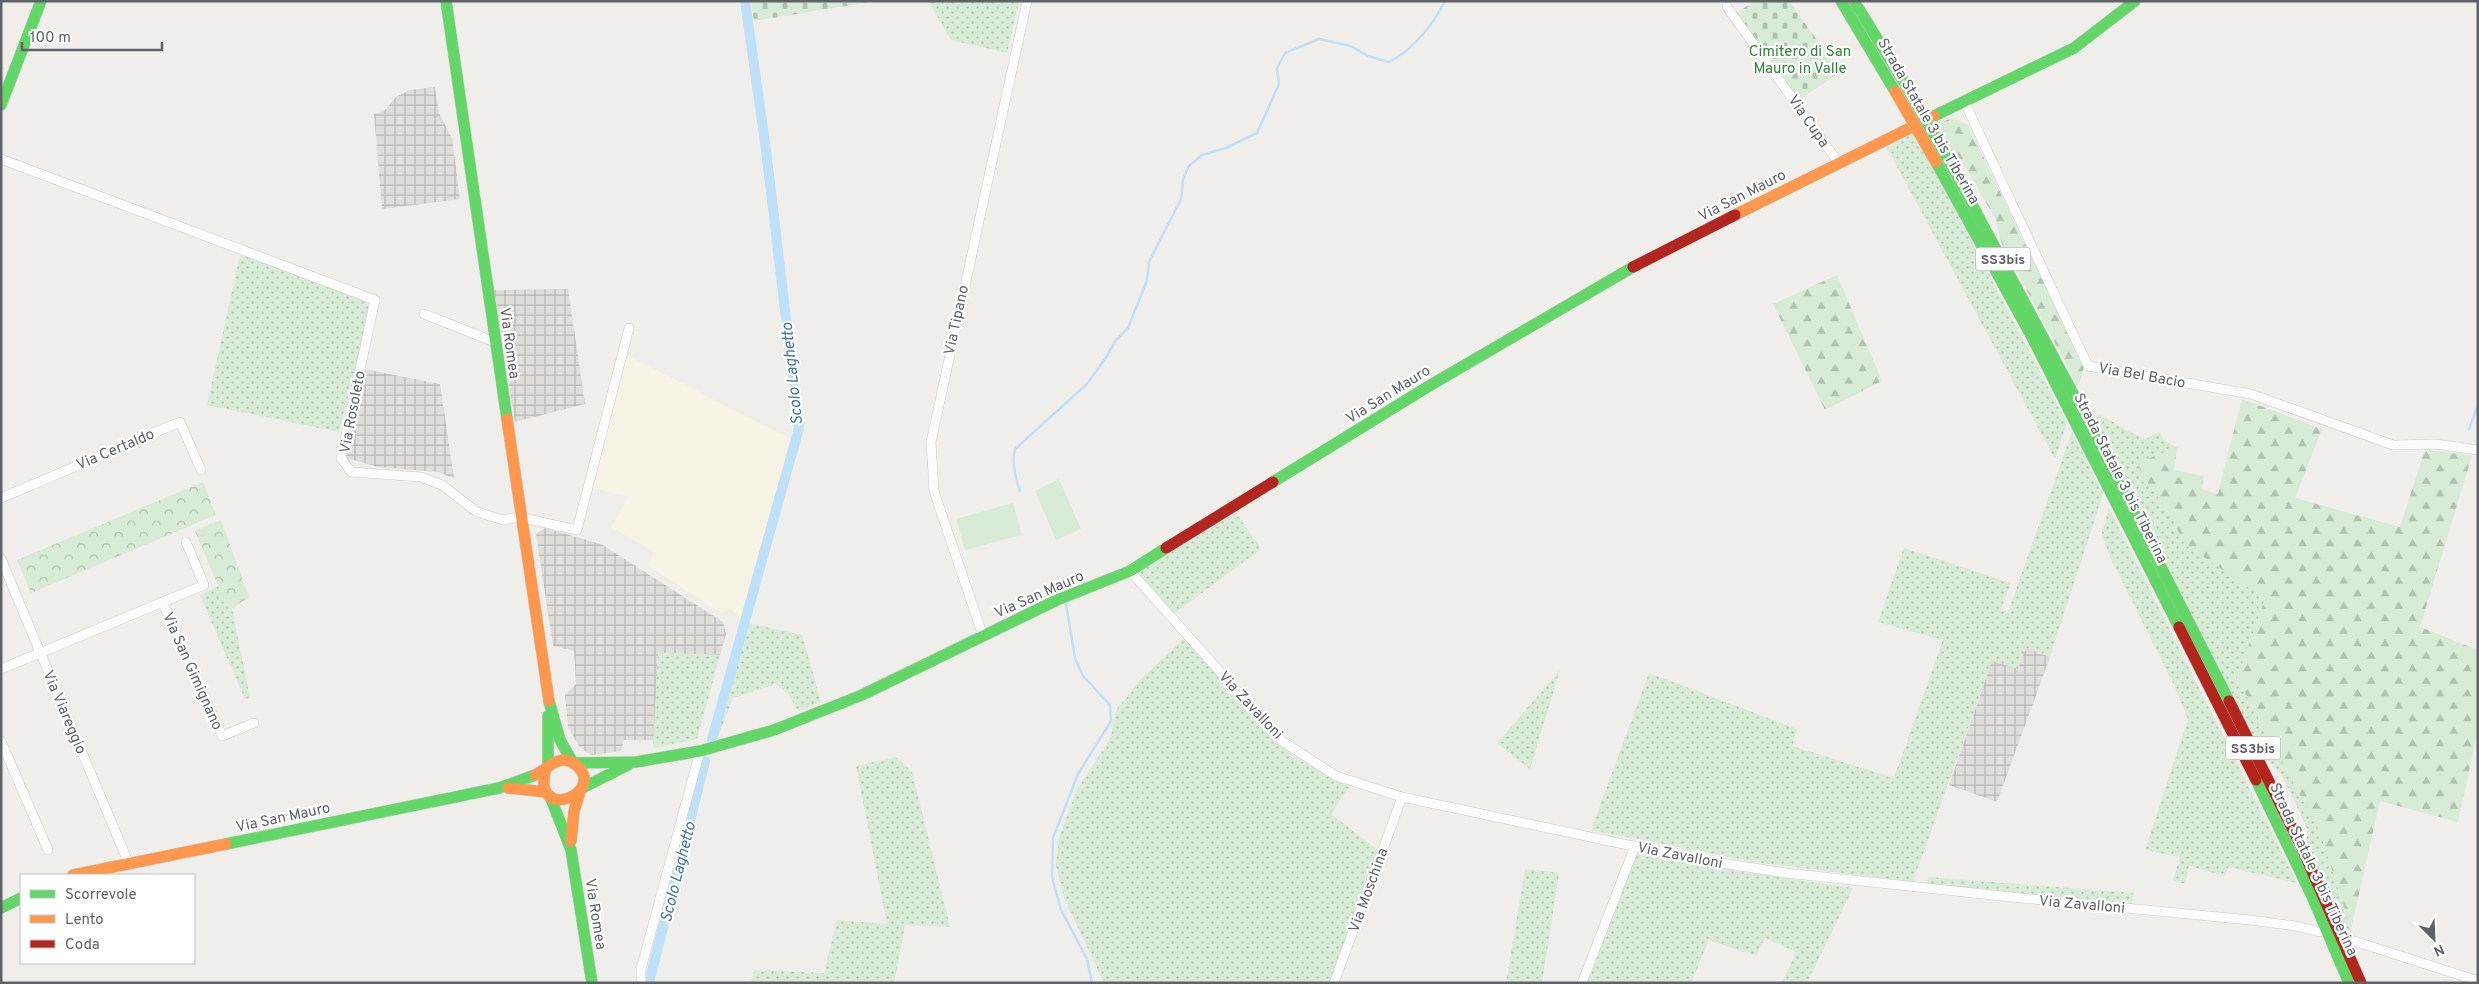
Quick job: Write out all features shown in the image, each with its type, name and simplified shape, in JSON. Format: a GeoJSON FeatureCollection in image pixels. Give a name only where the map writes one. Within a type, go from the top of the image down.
{"type":"FeatureCollection","features":[{"type":"Feature","properties":{"kind":"main road"},"geometry":{"type":"LineString","coordinates":[[2,103],[41,1]]}},
{"type":"Feature","properties":{"kind":"main road","name":"Via Romea"},"geometry":{"type":"LineString","coordinates":[[446,1],[546,689],[549,743],[547,767]]}},
{"type":"Feature","properties":{"kind":"main road","name":"Strada Statale 3 bis Tiberina"},"geometry":{"type":"LineString","coordinates":[[1841,1],[1895,91],[1941,159]]}},
{"type":"Feature","properties":{"kind":"main road","name":"Strada Statale 3 bis Tiberina"},"geometry":{"type":"LineString","coordinates":[[1854,1],[1905,84],[1941,159],[2053,364],[2131,519],[2273,812],[2349,983]]}},
{"type":"Feature","properties":{"kind":"main road","name":"Via San Mauro"},"geometry":{"type":"LineString","coordinates":[[573,762],[636,762],[700,751],[774,730],[862,695],[1057,600],[1130,571],[1429,386],[1612,278],[1838,162],[2074,48],[2135,1]]}},
{"type":"Feature","properties":{"kind":"main road","name":"Strada Statale 3 bis Tiberina"},"geometry":{"type":"LineString","coordinates":[[2131,519],[2282,808],[2328,904],[2361,983]]}},
{"type":"Feature","properties":{"kind":"main road","name":"Via Romea"},"geometry":{"type":"LineString","coordinates":[[546,689],[560,740],[573,762]]}},
{"type":"Feature","properties":{"kind":"main road"},"geometry":{"type":"LineString","coordinates":[[559,760],[573,762],[582,771],[581,790],[575,796],[562,801],[548,794],[542,780],[547,767],[559,760]]}},
{"type":"Feature","properties":{"kind":"main road","name":"Via San Mauro"},"geometry":{"type":"LineString","coordinates":[[581,790],[607,774],[636,762]]}},
{"type":"Feature","properties":{"kind":"main road","name":"Via San Mauro"},"geometry":{"type":"LineString","coordinates":[[499,788],[547,767]]}},
{"type":"Feature","properties":{"kind":"main road","name":"Via San Mauro"},"geometry":{"type":"LineString","coordinates":[[78,874],[499,788],[518,788],[548,794]]}},
{"type":"Feature","properties":{"kind":"main road","name":"Via Romea"},"geometry":{"type":"LineString","coordinates":[[581,790],[571,824],[571,850],[592,983]]}},
{"type":"Feature","properties":{"kind":"main road","name":"Via Romea"},"geometry":{"type":"LineString","coordinates":[[548,794],[571,850]]}},
{"type":"Feature","properties":{"kind":"main road"},"geometry":{"type":"LineString","coordinates":[[1,908],[20,898]]}},
{"type":"Feature","properties":{"kind":"street","name":"Via Tipano"},"geometry":{"type":"LineString","coordinates":[[983,636],[934,491],[931,442],[1027,1]]}},
{"type":"Feature","properties":{"kind":"street","name":"Via Cupa"},"geometry":{"type":"LineString","coordinates":[[1728,6],[1838,162]]}},
{"type":"Feature","properties":{"kind":"street","name":"Via Bel Bacio"},"geometry":{"type":"LineString","coordinates":[[1964,101],[2088,366],[2251,394],[2393,445],[2435,444],[2477,450]]}},
{"type":"Feature","properties":{"kind":"street","name":"Via Rosoleto"},"geometry":{"type":"LineString","coordinates":[[1,159],[375,300],[341,458],[351,472],[420,477],[442,485],[477,512],[503,520],[520,517],[577,530],[629,328]]}},
{"type":"Feature","properties":{"kind":"street"},"geometry":{"type":"LineString","coordinates":[[424,314],[495,342]]}},
{"type":"Feature","properties":{"kind":"street","name":"Via Certaldo"},"geometry":{"type":"LineString","coordinates":[[1,498],[180,422],[201,470]]}},
{"type":"Feature","properties":{"kind":"street","name":"Via San Gimignano"},"geometry":{"type":"LineString","coordinates":[[1,669],[204,585],[186,542]]}},
{"type":"Feature","properties":{"kind":"street","name":"Via Viareggio"},"geometry":{"type":"LineString","coordinates":[[1,559],[129,864]]}},
{"type":"Feature","properties":{"kind":"street","name":"Via Zavalloni"},"geometry":{"type":"LineString","coordinates":[[1130,571],[1282,740],[1336,776],[1402,797],[1689,858],[1786,873],[2250,920],[2296,926],[2320,932]]}},
{"type":"Feature","properties":{"kind":"street","name":"Via San Gimignano"},"geometry":{"type":"LineString","coordinates":[[162,602],[222,736],[254,724]]}},
{"type":"Feature","properties":{"kind":"street"},"geometry":{"type":"LineString","coordinates":[[1,741],[48,850]]}},
{"type":"Feature","properties":{"kind":"street"},"geometry":{"type":"LineString","coordinates":[[641,983],[641,969],[700,751]]}},
{"type":"Feature","properties":{"kind":"street","name":"Via Moschina"},"geometry":{"type":"LineString","coordinates":[[1334,983],[1402,797]]}},
{"type":"Feature","properties":{"kind":"street"},"geometry":{"type":"LineString","coordinates":[[1582,983],[1635,846]]}},
{"type":"Feature","properties":{"kind":"street"},"geometry":{"type":"LineString","coordinates":[[2354,941],[2478,981]]}},
{"type":"Feature","properties":{"kind":"shaded area"},"geometry":{"type":"Polygon","coordinates":[[[435,87],[439,113],[452,138],[460,199],[382,209],[374,114],[383,112],[396,97],[410,90],[435,87]]]}},
{"type":"Feature","properties":{"kind":"shaded area"},"geometry":{"type":"Polygon","coordinates":[[[568,289],[585,404],[515,422],[494,290],[568,289]]]}},
{"type":"Feature","properties":{"kind":"shaded area"},"geometry":{"type":"Polygon","coordinates":[[[625,354],[795,441],[743,622],[731,609],[721,613],[649,566],[653,551],[611,527],[629,497],[592,488],[625,354]]]}},
{"type":"Feature","properties":{"kind":"shaded area"},"geometry":{"type":"Polygon","coordinates":[[[364,369],[440,384],[454,478],[438,472],[379,467],[345,458],[364,369]]]}},
{"type":"Feature","properties":{"kind":"shaded area"},"geometry":{"type":"Polygon","coordinates":[[[545,528],[601,544],[723,622],[726,634],[720,655],[658,653],[654,740],[624,740],[621,751],[591,755],[579,746],[568,727],[565,695],[576,684],[574,651],[553,646],[536,534],[545,528]]]}},
{"type":"Feature","properties":{"kind":"shaded area"},"geometry":{"type":"Polygon","coordinates":[[[2026,648],[2050,657],[1997,802],[1949,785],[1992,661],[2026,648]]]}},
{"type":"Feature","properties":{"kind":"green space"},"geometry":{"type":"Polygon","coordinates":[[[751,1],[877,1],[754,21],[751,1]]]}},
{"type":"Feature","properties":{"kind":"green space"},"geometry":{"type":"Polygon","coordinates":[[[928,1],[1019,1],[1007,53],[951,40],[928,1]]]}},
{"type":"Feature","properties":{"kind":"green space","name":"Cimitero di San Mauro in Valle"},"geometry":{"type":"Polygon","coordinates":[[[1755,1],[1789,1],[1837,68],[1834,70],[1837,74],[1799,100],[1736,13],[1755,1]]]}},
{"type":"Feature","properties":{"kind":"green space"},"geometry":{"type":"Polygon","coordinates":[[[1952,118],[1968,125],[2084,367],[2078,386],[2001,242],[1996,220],[1967,169],[1951,154],[1935,125],[1952,118]]]}},
{"type":"Feature","properties":{"kind":"green space"},"geometry":{"type":"Polygon","coordinates":[[[1914,132],[2067,423],[2055,459],[1887,148],[1914,132]]]}},
{"type":"Feature","properties":{"kind":"green space"},"geometry":{"type":"Polygon","coordinates":[[[240,255],[285,267],[365,300],[370,311],[339,432],[207,405],[240,255]]]}},
{"type":"Feature","properties":{"kind":"green space"},"geometry":{"type":"Polygon","coordinates":[[[1837,275],[1882,381],[1825,410],[1773,304],[1837,275]]]}},
{"type":"Feature","properties":{"kind":"green space"},"geometry":{"type":"Polygon","coordinates":[[[2242,399],[2322,429],[2295,498],[2400,527],[2425,449],[2472,456],[2420,627],[2478,650],[2478,729],[2458,822],[2380,801],[2351,929],[2320,832],[2237,678],[2265,599],[2185,544],[2166,508],[2144,478],[2138,465],[2144,460],[2177,448],[2174,470],[2204,476],[2202,489],[2218,494],[2242,399]]]}},
{"type":"Feature","properties":{"kind":"green space"},"geometry":{"type":"Polygon","coordinates":[[[2100,415],[2146,439],[2159,432],[2164,440],[2177,448],[2144,460],[2138,465],[2144,478],[2166,508],[2185,544],[2265,599],[2237,678],[2320,832],[2351,929],[2345,931],[2307,845],[2307,828],[2282,776],[2261,752],[2094,421],[2100,415]]]}},
{"type":"Feature","properties":{"kind":"green space"},"geometry":{"type":"Polygon","coordinates":[[[2072,432],[2103,494],[2050,657],[2026,648],[2018,669],[1992,661],[1913,882],[1754,862],[1591,830],[1649,673],[1797,729],[1792,746],[1894,778],[1943,640],[1878,622],[1904,548],[2011,583],[2001,609],[2008,612],[2072,432]]]}},
{"type":"Feature","properties":{"kind":"green space"},"geometry":{"type":"Polygon","coordinates":[[[1059,479],[1081,529],[1056,540],[1035,491],[1059,479]]]}},
{"type":"Feature","properties":{"kind":"green space"},"geometry":{"type":"Polygon","coordinates":[[[203,482],[216,515],[31,593],[17,560],[203,482]]]}},
{"type":"Feature","properties":{"kind":"green space"},"geometry":{"type":"Polygon","coordinates":[[[1013,503],[1022,535],[965,550],[956,519],[1013,503]]]}},
{"type":"Feature","properties":{"kind":"green space"},"geometry":{"type":"Polygon","coordinates":[[[2109,508],[2297,883],[2228,867],[2225,876],[2189,866],[2185,884],[2173,880],[2180,857],[2145,850],[2188,719],[2174,685],[2110,557],[2102,533],[2109,508]]]}},
{"type":"Feature","properties":{"kind":"green space"},"geometry":{"type":"Polygon","coordinates":[[[1236,513],[1261,549],[1174,614],[1137,572],[1236,513]]]}},
{"type":"Feature","properties":{"kind":"green space"},"geometry":{"type":"Polygon","coordinates":[[[221,520],[249,597],[229,611],[195,531],[221,520]]]}},
{"type":"Feature","properties":{"kind":"green space"},"geometry":{"type":"Polygon","coordinates":[[[219,586],[229,611],[232,609],[250,698],[245,699],[200,595],[219,586]]]}},
{"type":"Feature","properties":{"kind":"green space"},"geometry":{"type":"Polygon","coordinates":[[[743,622],[802,635],[821,702],[798,711],[789,695],[776,684],[733,698],[718,737],[707,740],[743,622]]]}},
{"type":"Feature","properties":{"kind":"green space"},"geometry":{"type":"Polygon","coordinates":[[[1184,638],[1272,738],[1295,757],[1349,787],[1331,814],[1379,851],[1330,983],[1104,983],[1064,898],[1056,866],[1059,837],[1077,790],[1110,739],[1117,709],[1142,678],[1184,638]]]}},
{"type":"Feature","properties":{"kind":"green space"},"geometry":{"type":"Polygon","coordinates":[[[658,653],[720,655],[697,739],[653,748],[658,653]]]}},
{"type":"Feature","properties":{"kind":"green space"},"geometry":{"type":"Polygon","coordinates":[[[1560,670],[1530,769],[1497,743],[1560,670]]]}},
{"type":"Feature","properties":{"kind":"green space"},"geometry":{"type":"Polygon","coordinates":[[[896,757],[912,772],[950,927],[905,925],[894,983],[751,983],[754,970],[824,973],[837,920],[887,924],[856,766],[896,757]]]}},
{"type":"Feature","properties":{"kind":"green space"},"geometry":{"type":"Polygon","coordinates":[[[1636,851],[1737,871],[1853,888],[1807,983],[1782,983],[1796,952],[1765,938],[1756,956],[1709,940],[1691,983],[1588,983],[1636,851]]]}},
{"type":"Feature","properties":{"kind":"green space"},"geometry":{"type":"Polygon","coordinates":[[[1525,869],[1559,873],[1542,983],[1506,983],[1525,869]]]}},
{"type":"Feature","properties":{"kind":"green space"},"geometry":{"type":"Polygon","coordinates":[[[1929,877],[2134,893],[2131,904],[1927,884],[1929,877]]]}},
{"type":"Feature","properties":{"kind":"waterway","name":"Scolo Laghetto"},"geometry":{"type":"LineString","coordinates":[[712,739],[799,428],[766,150],[745,1]]}},
{"type":"Feature","properties":{"kind":"waterway"},"geometry":{"type":"LineString","coordinates":[[1020,491],[1014,465],[1015,449],[1087,384],[1116,340],[1128,328],[1147,280],[1149,262],[1181,199],[1183,180],[1188,167],[1202,155],[1226,148],[1257,133],[1279,84],[1277,68],[1285,53],[1319,39],[1351,46],[1368,56],[1389,62],[1406,51],[1422,36],[1435,19],[1445,1]]}},
{"type":"Feature","properties":{"kind":"waterway"},"geometry":{"type":"LineString","coordinates":[[2469,429],[2478,405]]}},
{"type":"Feature","properties":{"kind":"waterway"},"geometry":{"type":"LineString","coordinates":[[1066,604],[1075,658],[1083,676],[1110,705],[1111,721],[1078,774],[1053,838],[1052,877],[1061,910],[1087,959],[1092,983]]}},
{"type":"Feature","properties":{"kind":"waterway","name":"Scolo Laghetto"},"geometry":{"type":"LineString","coordinates":[[649,983],[705,761]]}},
{"type":"Feature","properties":{"kind":"traffic: fast"},"geometry":{"type":"LineString","coordinates":[[1,105],[41,1]]}},
{"type":"Feature","properties":{"kind":"traffic: fast"},"geometry":{"type":"LineString","coordinates":[[446,1],[507,419]]}},
{"type":"Feature","properties":{"kind":"traffic: fast"},"geometry":{"type":"LineString","coordinates":[[1841,1],[1895,91]]}},
{"type":"Feature","properties":{"kind":"traffic: fast"},"geometry":{"type":"LineString","coordinates":[[1854,1],[1905,84]]}},
{"type":"Feature","properties":{"kind":"traffic: fast"},"geometry":{"type":"LineString","coordinates":[[1934,116],[2074,48],[2135,1]]}},
{"type":"Feature","properties":{"kind":"traffic: fast"},"geometry":{"type":"LineString","coordinates":[[1905,84],[1946,156]]}},
{"type":"Feature","properties":{"kind":"traffic: fast"},"geometry":{"type":"LineString","coordinates":[[1946,156],[2069,386],[2229,701]]}},
{"type":"Feature","properties":{"kind":"traffic: fast"},"geometry":{"type":"LineString","coordinates":[[1936,162],[2032,337],[2179,627]]}},
{"type":"Feature","properties":{"kind":"traffic: fast"},"geometry":{"type":"LineString","coordinates":[[1273,482],[1429,386],[1633,267]]}},
{"type":"Feature","properties":{"kind":"traffic: fast"},"geometry":{"type":"LineString","coordinates":[[574,763],[636,762],[700,751],[774,730],[862,695],[1057,600],[1130,571],[1166,548]]}},
{"type":"Feature","properties":{"kind":"traffic: fast"},"geometry":{"type":"LineString","coordinates":[[549,701],[560,740],[572,761]]}},
{"type":"Feature","properties":{"kind":"traffic: fast"},"geometry":{"type":"LineString","coordinates":[[548,716],[548,766]]}},
{"type":"Feature","properties":{"kind":"traffic: fast"},"geometry":{"type":"LineString","coordinates":[[582,788],[628,765]]}},
{"type":"Feature","properties":{"kind":"traffic: fast"},"geometry":{"type":"LineString","coordinates":[[226,844],[499,788],[535,775]]}},
{"type":"Feature","properties":{"kind":"traffic: fast"},"geometry":{"type":"LineString","coordinates":[[2256,780],[2311,894],[2349,983]]}},
{"type":"Feature","properties":{"kind":"traffic: fast"},"geometry":{"type":"LineString","coordinates":[[550,796],[571,850],[592,983]]}},
{"type":"Feature","properties":{"kind":"traffic: fast"},"geometry":{"type":"LineString","coordinates":[[1,908],[20,898]]}},
{"type":"Feature","properties":{"kind":"traffic: slow"},"geometry":{"type":"LineString","coordinates":[[1895,91],[1936,162]]}},
{"type":"Feature","properties":{"kind":"traffic: slow"},"geometry":{"type":"LineString","coordinates":[[1735,215],[1934,116]]}},
{"type":"Feature","properties":{"kind":"traffic: slow"},"geometry":{"type":"LineString","coordinates":[[507,419],[549,701]]}},
{"type":"Feature","properties":{"kind":"traffic: slow"},"geometry":{"type":"LineString","coordinates":[[535,775],[554,762],[570,761],[576,765],[584,776],[583,785],[577,793],[567,798],[557,799],[549,796],[544,785],[546,768]]}},
{"type":"Feature","properties":{"kind":"traffic: slow"},"geometry":{"type":"LineString","coordinates":[[508,788],[546,792]]}},
{"type":"Feature","properties":{"kind":"traffic: slow"},"geometry":{"type":"LineString","coordinates":[[571,841],[574,811],[580,792]]}},
{"type":"Feature","properties":{"kind":"traffic: slow"},"geometry":{"type":"LineString","coordinates":[[78,874],[226,844]]}},
{"type":"Feature","properties":{"kind":"traffic: jam"},"geometry":{"type":"LineString","coordinates":[[1633,267],[1735,215]]}},
{"type":"Feature","properties":{"kind":"traffic: jam"},"geometry":{"type":"LineString","coordinates":[[1166,548],[1273,482]]}},
{"type":"Feature","properties":{"kind":"traffic: jam"},"geometry":{"type":"LineString","coordinates":[[2179,627],[2256,780]]}},
{"type":"Feature","properties":{"kind":"traffic: jam"},"geometry":{"type":"LineString","coordinates":[[2229,701],[2300,844],[2361,983]]}}]}
